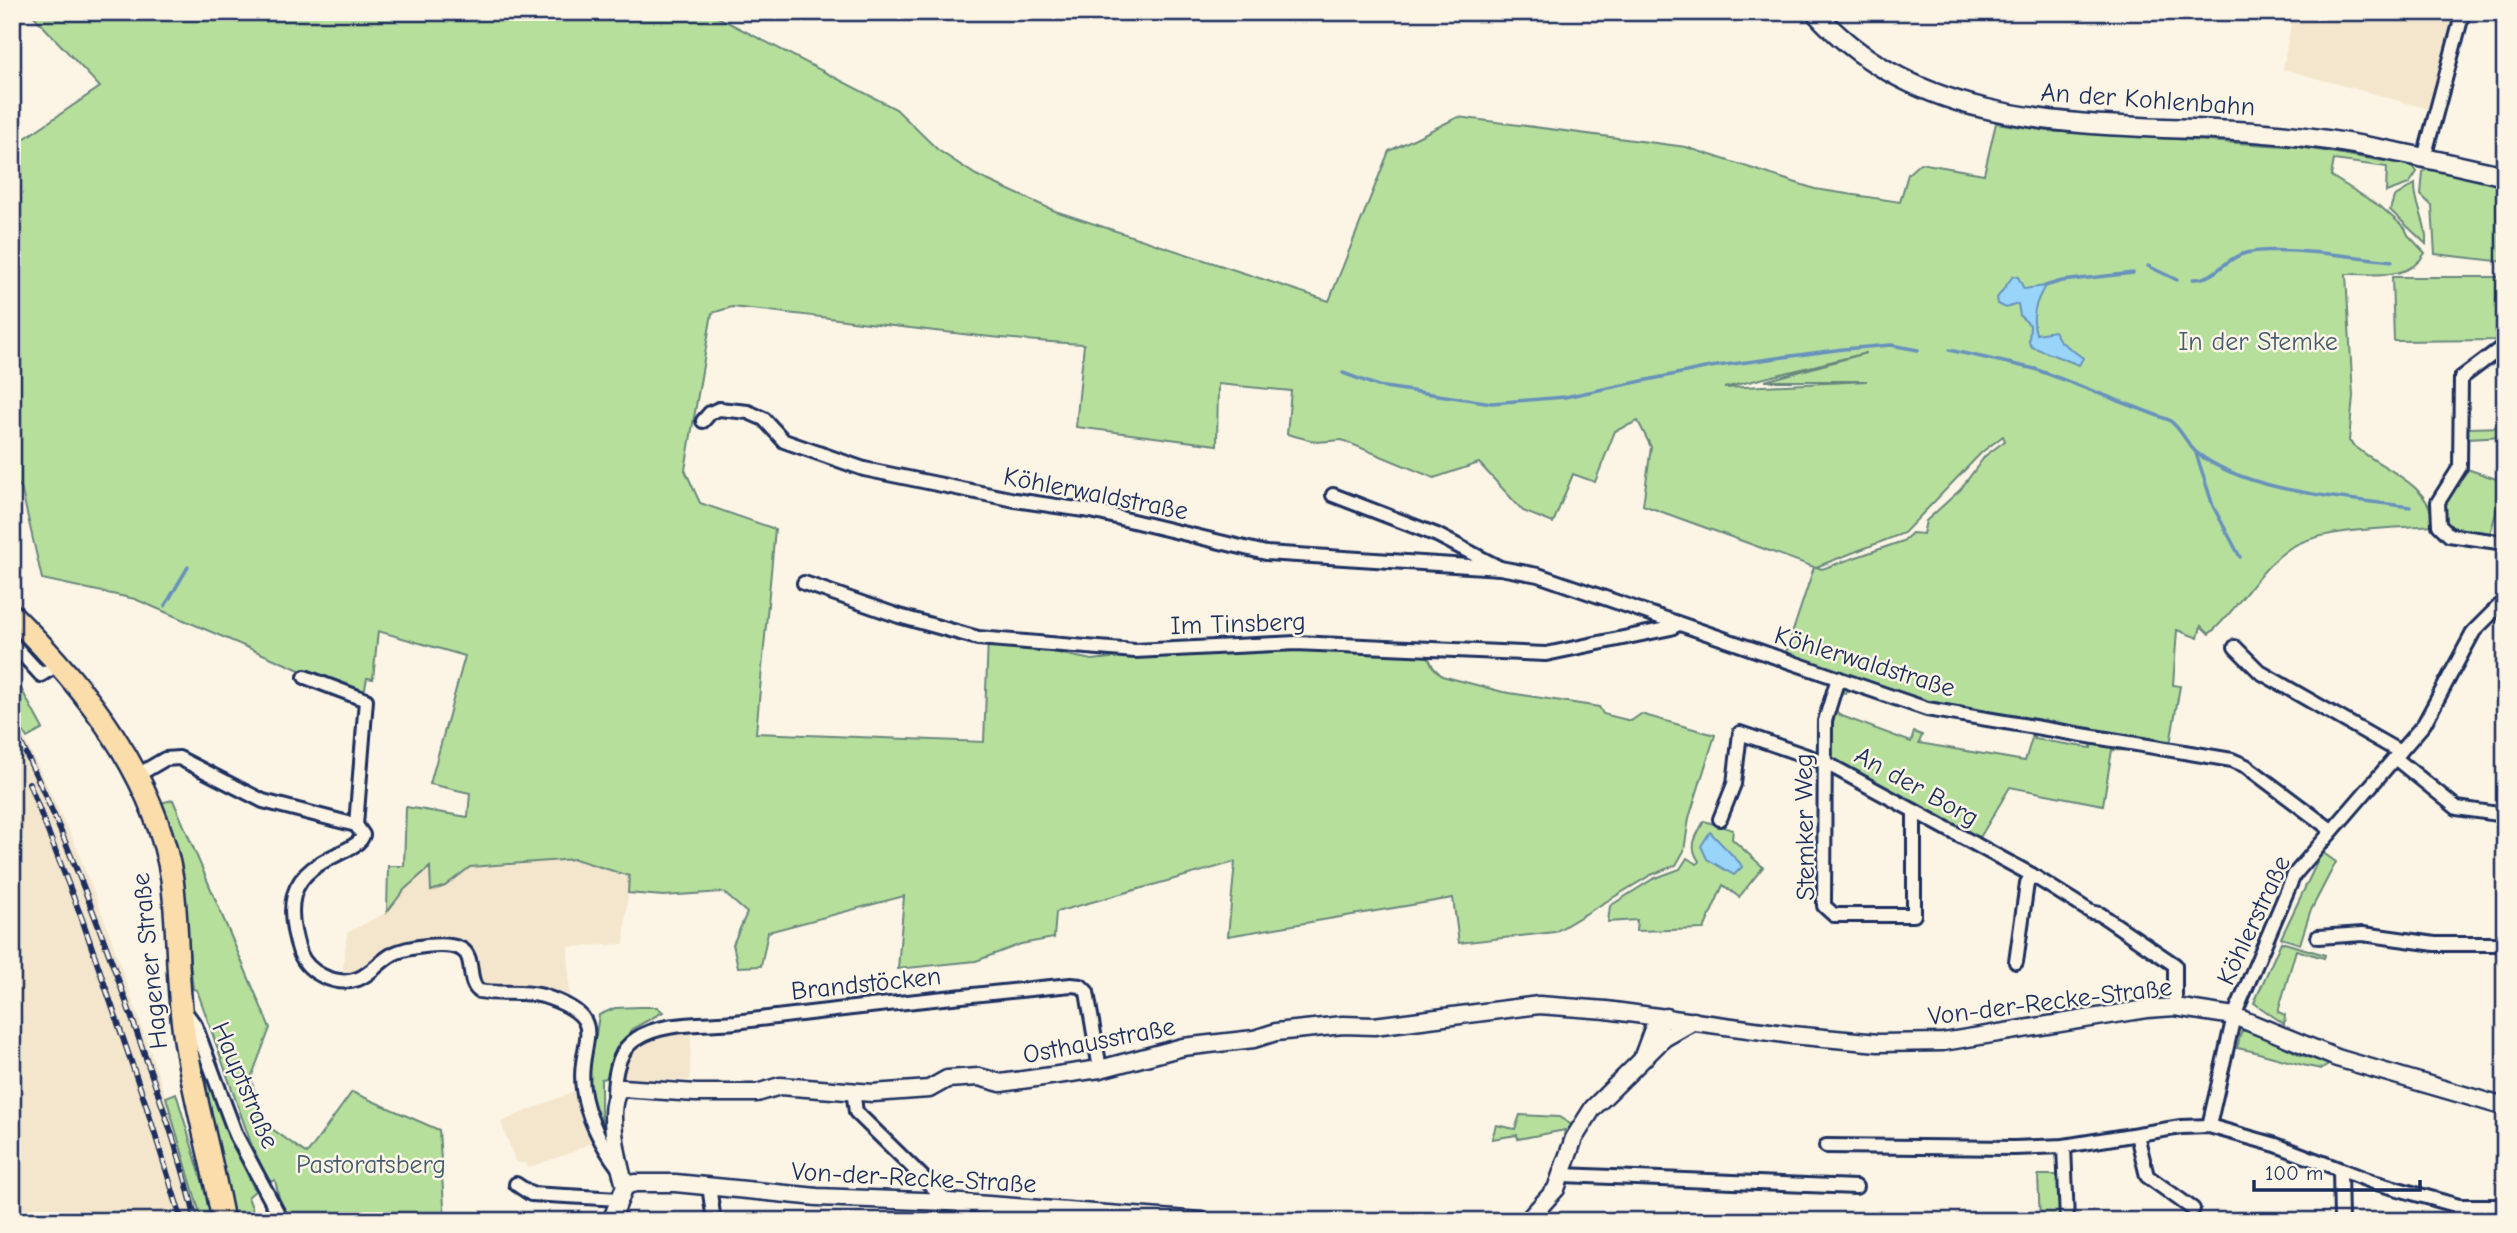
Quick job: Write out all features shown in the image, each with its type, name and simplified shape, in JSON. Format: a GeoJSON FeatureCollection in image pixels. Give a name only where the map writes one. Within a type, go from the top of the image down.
{"type":"FeatureCollection","features":[{"type":"Feature","properties":{"kind":"main road","name":"An der Kohlenbahn"},"geometry":{"type":"LineString","coordinates":[[1815,12],[1854,50],[1899,79],[1950,100],[1994,112],[2086,124],[2278,134],[2424,158],[2505,176]]}},
{"type":"Feature","properties":{"kind":"main road","name":"Hagener Straße"},"geometry":{"type":"LineString","coordinates":[[12,615],[59,664],[99,714],[148,801],[171,876],[178,930],[181,1008],[194,1091],[223,1221]]}},
{"type":"Feature","properties":{"kind":"street"},"geometry":{"type":"LineString","coordinates":[[2424,158],[2463,12]]}},
{"type":"Feature","properties":{"kind":"street"},"geometry":{"type":"LineString","coordinates":[[2505,345],[2461,378],[2460,467],[2438,502],[2439,525],[2449,535],[2505,543]]}},
{"type":"Feature","properties":{"kind":"street","name":"Köhlerwaldstraße"},"geometry":{"type":"LineString","coordinates":[[703,421],[710,412],[719,409],[748,412],[764,419],[784,441],[864,469],[1015,500],[1091,511],[1266,552],[1500,569],[1538,575],[1927,709],[2232,760],[2246,766],[2330,829]]}},
{"type":"Feature","properties":{"kind":"street","name":"Köhlerwaldstraße"},"geometry":{"type":"LineString","coordinates":[[1333,495],[1437,535],[1500,569]]}},
{"type":"Feature","properties":{"kind":"street","name":"Im Tinsberg"},"geometry":{"type":"LineString","coordinates":[[804,583],[899,616],[978,638],[1135,651],[1296,643],[1546,653],[1671,628],[1678,624]]}},
{"type":"Feature","properties":{"kind":"street","name":"Köhlerstraße"},"geometry":{"type":"LineString","coordinates":[[2209,1126],[2234,1016],[2291,879],[2330,829],[2397,755],[2437,703],[2474,631],[2505,600]]}},
{"type":"Feature","properties":{"kind":"street"},"geometry":{"type":"LineString","coordinates":[[12,643],[41,675],[59,664]]}},
{"type":"Feature","properties":{"kind":"street"},"geometry":{"type":"LineString","coordinates":[[2235,647],[2260,672],[2397,755],[2457,808],[2505,815]]}},
{"type":"Feature","properties":{"kind":"street"},"geometry":{"type":"LineString","coordinates":[[305,677],[366,700],[356,825],[363,835],[359,842],[315,864],[297,887],[292,904],[293,923],[305,963],[323,976],[351,981],[365,975],[398,952],[446,946],[459,948],[468,957],[472,983],[479,991],[541,996],[574,1011],[583,1019],[590,1032],[582,1077],[587,1105],[608,1154],[619,1168]]}},
{"type":"Feature","properties":{"kind":"street","name":"Stemker Weg"},"geometry":{"type":"LineString","coordinates":[[1838,678],[1825,720],[1824,906],[1831,914],[1914,915],[1914,811]]}},
{"type":"Feature","properties":{"kind":"street","name":"An der Borg"},"geometry":{"type":"LineString","coordinates":[[1720,819],[1734,783],[1740,733],[1824,762],[2032,875],[2091,912],[2100,914],[2175,965],[2175,1007]]}},
{"type":"Feature","properties":{"kind":"street"},"geometry":{"type":"LineString","coordinates":[[136,776],[165,759],[179,758],[263,801],[356,825]]}},
{"type":"Feature","properties":{"kind":"street"},"geometry":{"type":"LineString","coordinates":[[2016,962],[2027,883],[2032,875]]}},
{"type":"Feature","properties":{"kind":"street"},"geometry":{"type":"LineString","coordinates":[[2318,937],[2363,934],[2440,945],[2505,944]]}},
{"type":"Feature","properties":{"kind":"street","name":"Brandstöcken"},"geometry":{"type":"LineString","coordinates":[[614,1096],[614,1076],[623,1054],[633,1040],[661,1030],[820,1010],[1071,985],[1081,986],[1087,992],[1100,1069]]}},
{"type":"Feature","properties":{"kind":"street","name":"Osthausstraße"},"geometry":{"type":"LineString","coordinates":[[614,1096],[622,1088],[696,1093],[757,1093],[780,1087],[873,1093],[929,1089],[947,1079],[979,1077],[1001,1083],[1100,1069],[1183,1047],[1254,1040],[1276,1032],[1343,1025],[1374,1026],[1508,1007],[1539,1005],[1659,1023],[1694,1021]]}},
{"type":"Feature","properties":{"kind":"street","name":"Von-der-Recke-Straße"},"geometry":{"type":"LineString","coordinates":[[1694,1021],[1878,1042],[1943,1042],[2147,1009],[2175,1007],[2234,1016],[2337,1058],[2505,1107]]}},
{"type":"Feature","properties":{"kind":"street","name":"Hauptstraße"},"geometry":{"type":"LineString","coordinates":[[181,1008],[195,1025],[236,1135],[282,1221]]}},
{"type":"Feature","properties":{"kind":"street"},"geometry":{"type":"LineString","coordinates":[[1527,1221],[1556,1189],[1574,1138],[1587,1116],[1642,1059],[1659,1023]]}},
{"type":"Feature","properties":{"kind":"street"},"geometry":{"type":"LineString","coordinates":[[853,1090],[856,1112],[948,1202]]}},
{"type":"Feature","properties":{"kind":"street"},"geometry":{"type":"LineString","coordinates":[[611,1221],[622,1193],[614,1096]]}},
{"type":"Feature","properties":{"kind":"street"},"geometry":{"type":"LineString","coordinates":[[1826,1146],[2064,1146],[2181,1127],[2209,1126],[2254,1138],[2340,1170],[2459,1206],[2505,1206]]}},
{"type":"Feature","properties":{"kind":"street"},"geometry":{"type":"LineString","coordinates":[[2137,1135],[2147,1176],[2193,1209]]}},
{"type":"Feature","properties":{"kind":"street"},"geometry":{"type":"LineString","coordinates":[[2064,1146],[2067,1221]]}},
{"type":"Feature","properties":{"kind":"street"},"geometry":{"type":"LineString","coordinates":[[2340,1170],[2342,1221]]}},
{"type":"Feature","properties":{"kind":"street"},"geometry":{"type":"LineString","coordinates":[[1563,1175],[1856,1187]]}},
{"type":"Feature","properties":{"kind":"street","name":"Von-der-Recke-Straße"},"geometry":{"type":"LineString","coordinates":[[622,1193],[635,1183],[709,1186],[817,1197],[948,1202],[1201,1221]]}},
{"type":"Feature","properties":{"kind":"street"},"geometry":{"type":"LineString","coordinates":[[516,1184],[531,1194],[622,1193]]}},
{"type":"Feature","properties":{"kind":"street"},"geometry":{"type":"LineString","coordinates":[[709,1186],[714,1221]]}},
{"type":"Feature","properties":{"kind":"street"},"geometry":{"type":"LineString","coordinates":[[963,1221],[964,1203]]}},
{"type":"Feature","properties":{"kind":"street"},"geometry":{"type":"LineString","coordinates":[[2459,1206],[2459,1221]]}},
{"type":"Feature","properties":{"kind":"shaded area"},"geometry":{"type":"Polygon","coordinates":[[[2293,12],[2445,12],[2458,16],[2432,110],[2283,69],[2293,12]]]}},
{"type":"Feature","properties":{"kind":"shaded area"},"geometry":{"type":"Polygon","coordinates":[[[12,712],[76,846],[109,932],[166,1097],[202,1221],[12,1221],[12,712]]]}},
{"type":"Feature","properties":{"kind":"shaded area"},"geometry":{"type":"Polygon","coordinates":[[[575,859],[629,876],[624,944],[568,947],[570,1005],[477,988],[468,950],[406,947],[371,972],[342,977],[347,933],[387,912],[405,889],[431,866],[431,890],[445,886],[470,867],[575,859]]]}},
{"type":"Feature","properties":{"kind":"shaded area"},"geometry":{"type":"Polygon","coordinates":[[[691,1029],[690,1080],[618,1079],[626,1056],[639,1043],[691,1029]]]}},
{"type":"Feature","properties":{"kind":"shaded area"},"geometry":{"type":"Polygon","coordinates":[[[574,1091],[588,1131],[592,1130],[597,1139],[573,1152],[528,1168],[526,1163],[516,1163],[501,1122],[574,1091]]]}},
{"type":"Feature","properties":{"kind":"green space","name":"In der Stemke"},"geometry":{"type":"Polygon","coordinates":[[[30,12],[708,12],[896,109],[938,150],[976,175],[1055,211],[1329,301],[1389,151],[1458,117],[1686,147],[1815,189],[1900,202],[1908,174],[1920,163],[1984,174],[1996,123],[2047,131],[2300,147],[2413,166],[2417,172],[2409,184],[2386,192],[2387,167],[2334,160],[2331,176],[2381,207],[2405,228],[2425,253],[2418,262],[2400,272],[2379,275],[2346,274],[2353,396],[2349,441],[2401,477],[2424,497],[2433,525],[2379,528],[2304,541],[2278,557],[2209,634],[2201,626],[2198,638],[2177,630],[2173,685],[2180,686],[2170,744],[1912,698],[1785,655],[1814,567],[1643,505],[1651,447],[1638,421],[1615,431],[1595,482],[1573,474],[1553,523],[1523,511],[1479,463],[1434,478],[1342,440],[1317,442],[1287,434],[1291,391],[1218,384],[1217,445],[1076,427],[1084,344],[952,333],[732,307],[712,313],[685,470],[700,503],[775,529],[756,733],[984,742],[988,639],[1092,660],[1295,638],[1427,654],[1433,667],[1442,676],[1503,692],[1599,707],[1603,714],[1631,721],[1641,714],[1715,735],[1689,818],[1684,851],[1676,865],[1651,875],[1555,932],[1459,943],[1453,898],[1228,936],[1235,862],[1056,912],[1054,938],[1021,944],[976,961],[898,969],[904,896],[768,932],[761,966],[738,967],[733,944],[747,913],[723,892],[663,896],[628,893],[629,876],[575,859],[470,867],[445,886],[431,891],[430,867],[405,889],[387,912],[388,866],[404,866],[406,807],[468,817],[470,793],[430,784],[465,656],[378,631],[373,679],[367,678],[364,694],[332,684],[135,599],[42,579],[21,487],[12,479],[12,147],[100,87],[30,12]],[[1866,353],[1724,388],[1867,381],[1765,381],[1866,353]],[[2003,436],[1982,452],[1904,533],[1816,567],[1822,569],[1903,541],[1912,533],[1923,534],[1926,521],[1960,490],[1985,456],[2005,441],[2003,436]]]}},
{"type":"Feature","properties":{"kind":"green space"},"geometry":{"type":"Polygon","coordinates":[[[2429,168],[2505,185],[2505,262],[2435,254],[2432,206],[2421,195],[2423,172],[2429,168]]]}},
{"type":"Feature","properties":{"kind":"green space"},"geometry":{"type":"Polygon","coordinates":[[[2415,184],[2426,244],[2390,210],[2394,197],[2415,184]]]}},
{"type":"Feature","properties":{"kind":"green space"},"geometry":{"type":"Polygon","coordinates":[[[2392,277],[2501,277],[2500,340],[2394,341],[2392,277]]]}},
{"type":"Feature","properties":{"kind":"green space"},"geometry":{"type":"Polygon","coordinates":[[[2465,386],[2467,428],[2505,427],[2505,436],[2467,438],[2465,386]]]}},
{"type":"Feature","properties":{"kind":"green space"},"geometry":{"type":"Polygon","coordinates":[[[2467,439],[2467,469],[2505,482],[2489,537],[2452,528],[2442,517],[2447,496],[2463,471],[2467,439]]]}},
{"type":"Feature","properties":{"kind":"green space"},"geometry":{"type":"Polygon","coordinates":[[[12,672],[43,729],[27,738],[12,712],[12,672]]]}},
{"type":"Feature","properties":{"kind":"green space"},"geometry":{"type":"Polygon","coordinates":[[[1848,687],[1846,693],[1842,692],[1836,710],[1839,715],[1911,742],[1914,732],[1922,735],[1919,743],[2025,761],[2034,731],[2034,739],[2091,748],[2092,741],[2147,751],[2112,750],[2103,805],[2010,787],[1978,841],[1832,761],[1831,716],[1841,688],[1848,687]]]}},
{"type":"Feature","properties":{"kind":"green space","name":"Pastoratsberg"},"geometry":{"type":"Polygon","coordinates":[[[173,800],[270,1028],[251,1078],[261,1121],[307,1154],[352,1092],[439,1130],[445,1221],[287,1221],[275,1180],[269,1182],[252,1146],[197,990],[193,989],[183,890],[160,803],[173,800]]]}},
{"type":"Feature","properties":{"kind":"green space"},"geometry":{"type":"Polygon","coordinates":[[[1704,821],[1733,830],[1732,839],[1763,867],[1739,897],[1723,885],[1704,929],[1636,931],[1637,920],[1608,922],[1610,906],[1653,879],[1680,869],[1687,858],[1697,864],[1699,861],[1694,851],[1694,841],[1704,821]]]}},
{"type":"Feature","properties":{"kind":"green space"},"geometry":{"type":"Polygon","coordinates":[[[2322,852],[2336,862],[2310,912],[2300,944],[2281,938],[2322,852]]]}},
{"type":"Feature","properties":{"kind":"green space"},"geometry":{"type":"Polygon","coordinates":[[[2281,942],[2325,955],[2324,958],[2296,950],[2278,1012],[2285,1015],[2284,1024],[2254,1003],[2281,942]]]}},
{"type":"Feature","properties":{"kind":"green space"},"geometry":{"type":"Polygon","coordinates":[[[657,1007],[663,1012],[632,1029],[606,1078],[601,1079],[601,1116],[609,1149],[589,1101],[587,1060],[596,1035],[599,1015],[615,1008],[657,1007]]]}},
{"type":"Feature","properties":{"kind":"green space"},"geometry":{"type":"Polygon","coordinates":[[[2247,1029],[2301,1055],[2330,1064],[2322,1069],[2237,1048],[2241,1032],[2247,1029]]]}},
{"type":"Feature","properties":{"kind":"green space"},"geometry":{"type":"Polygon","coordinates":[[[196,1042],[230,1137],[255,1191],[248,1197],[257,1221],[228,1221],[203,1064],[196,1042]]]}},
{"type":"Feature","properties":{"kind":"green space"},"geometry":{"type":"Polygon","coordinates":[[[176,1093],[212,1221],[202,1221],[166,1097],[176,1093]]]}},
{"type":"Feature","properties":{"kind":"green space"},"geometry":{"type":"Polygon","coordinates":[[[1520,1115],[1559,1117],[1572,1125],[1563,1141],[1565,1130],[1518,1139],[1517,1135],[1492,1139],[1496,1125],[1515,1129],[1520,1115]]]}},
{"type":"Feature","properties":{"kind":"green space"},"geometry":{"type":"Polygon","coordinates":[[[2038,1175],[2061,1175],[2063,1221],[2040,1221],[2038,1175]]]}},
{"type":"Feature","properties":{"kind":"green space"},"geometry":{"type":"Polygon","coordinates":[[[971,1213],[1124,1221],[970,1221],[971,1213]]]}},
{"type":"Feature","properties":{"kind":"water"},"geometry":{"type":"Polygon","coordinates":[[[2013,276],[2018,277],[2024,289],[2045,286],[2035,310],[2036,334],[2054,331],[2060,341],[2083,358],[2079,365],[2032,347],[2029,342],[2030,325],[2020,316],[2018,304],[2006,308],[1998,304],[1997,298],[2013,276]]]}},
{"type":"Feature","properties":{"kind":"water"},"geometry":{"type":"Polygon","coordinates":[[[1710,832],[1740,863],[1742,867],[1734,875],[1707,859],[1701,846],[1710,832]]]}},
{"type":"Feature","properties":{"kind":"waterway"},"geometry":{"type":"LineString","coordinates":[[2193,279],[2207,277],[2240,255],[2271,250],[2392,261]]}},
{"type":"Feature","properties":{"kind":"waterway"},"geometry":{"type":"LineString","coordinates":[[2148,266],[2177,280]]}},
{"type":"Feature","properties":{"kind":"waterway"},"geometry":{"type":"LineString","coordinates":[[2045,286],[2062,281],[2133,273]]}},
{"type":"Feature","properties":{"kind":"waterway"},"geometry":{"type":"LineString","coordinates":[[1343,373],[1378,386],[1492,403],[1565,397],[1710,367],[1843,349],[1891,345],[1918,350]]}},
{"type":"Feature","properties":{"kind":"waterway"},"geometry":{"type":"LineString","coordinates":[[1949,350],[2035,369],[2169,420],[2197,453],[2219,467],[2244,477],[2299,492],[2410,507]]}},
{"type":"Feature","properties":{"kind":"waterway"},"geometry":{"type":"LineString","coordinates":[[2196,453],[2213,506],[2240,557]]}},
{"type":"Feature","properties":{"kind":"waterway"},"geometry":{"type":"LineString","coordinates":[[165,606],[188,567]]}},
{"type":"Feature","properties":{"kind":"railway"},"geometry":{"type":"LineString","coordinates":[[12,725],[63,836],[107,950],[168,1123],[196,1221]]}},
{"type":"Feature","properties":{"kind":"railway"},"geometry":{"type":"LineString","coordinates":[[29,783],[82,919],[146,1105],[182,1221]]}}]}
